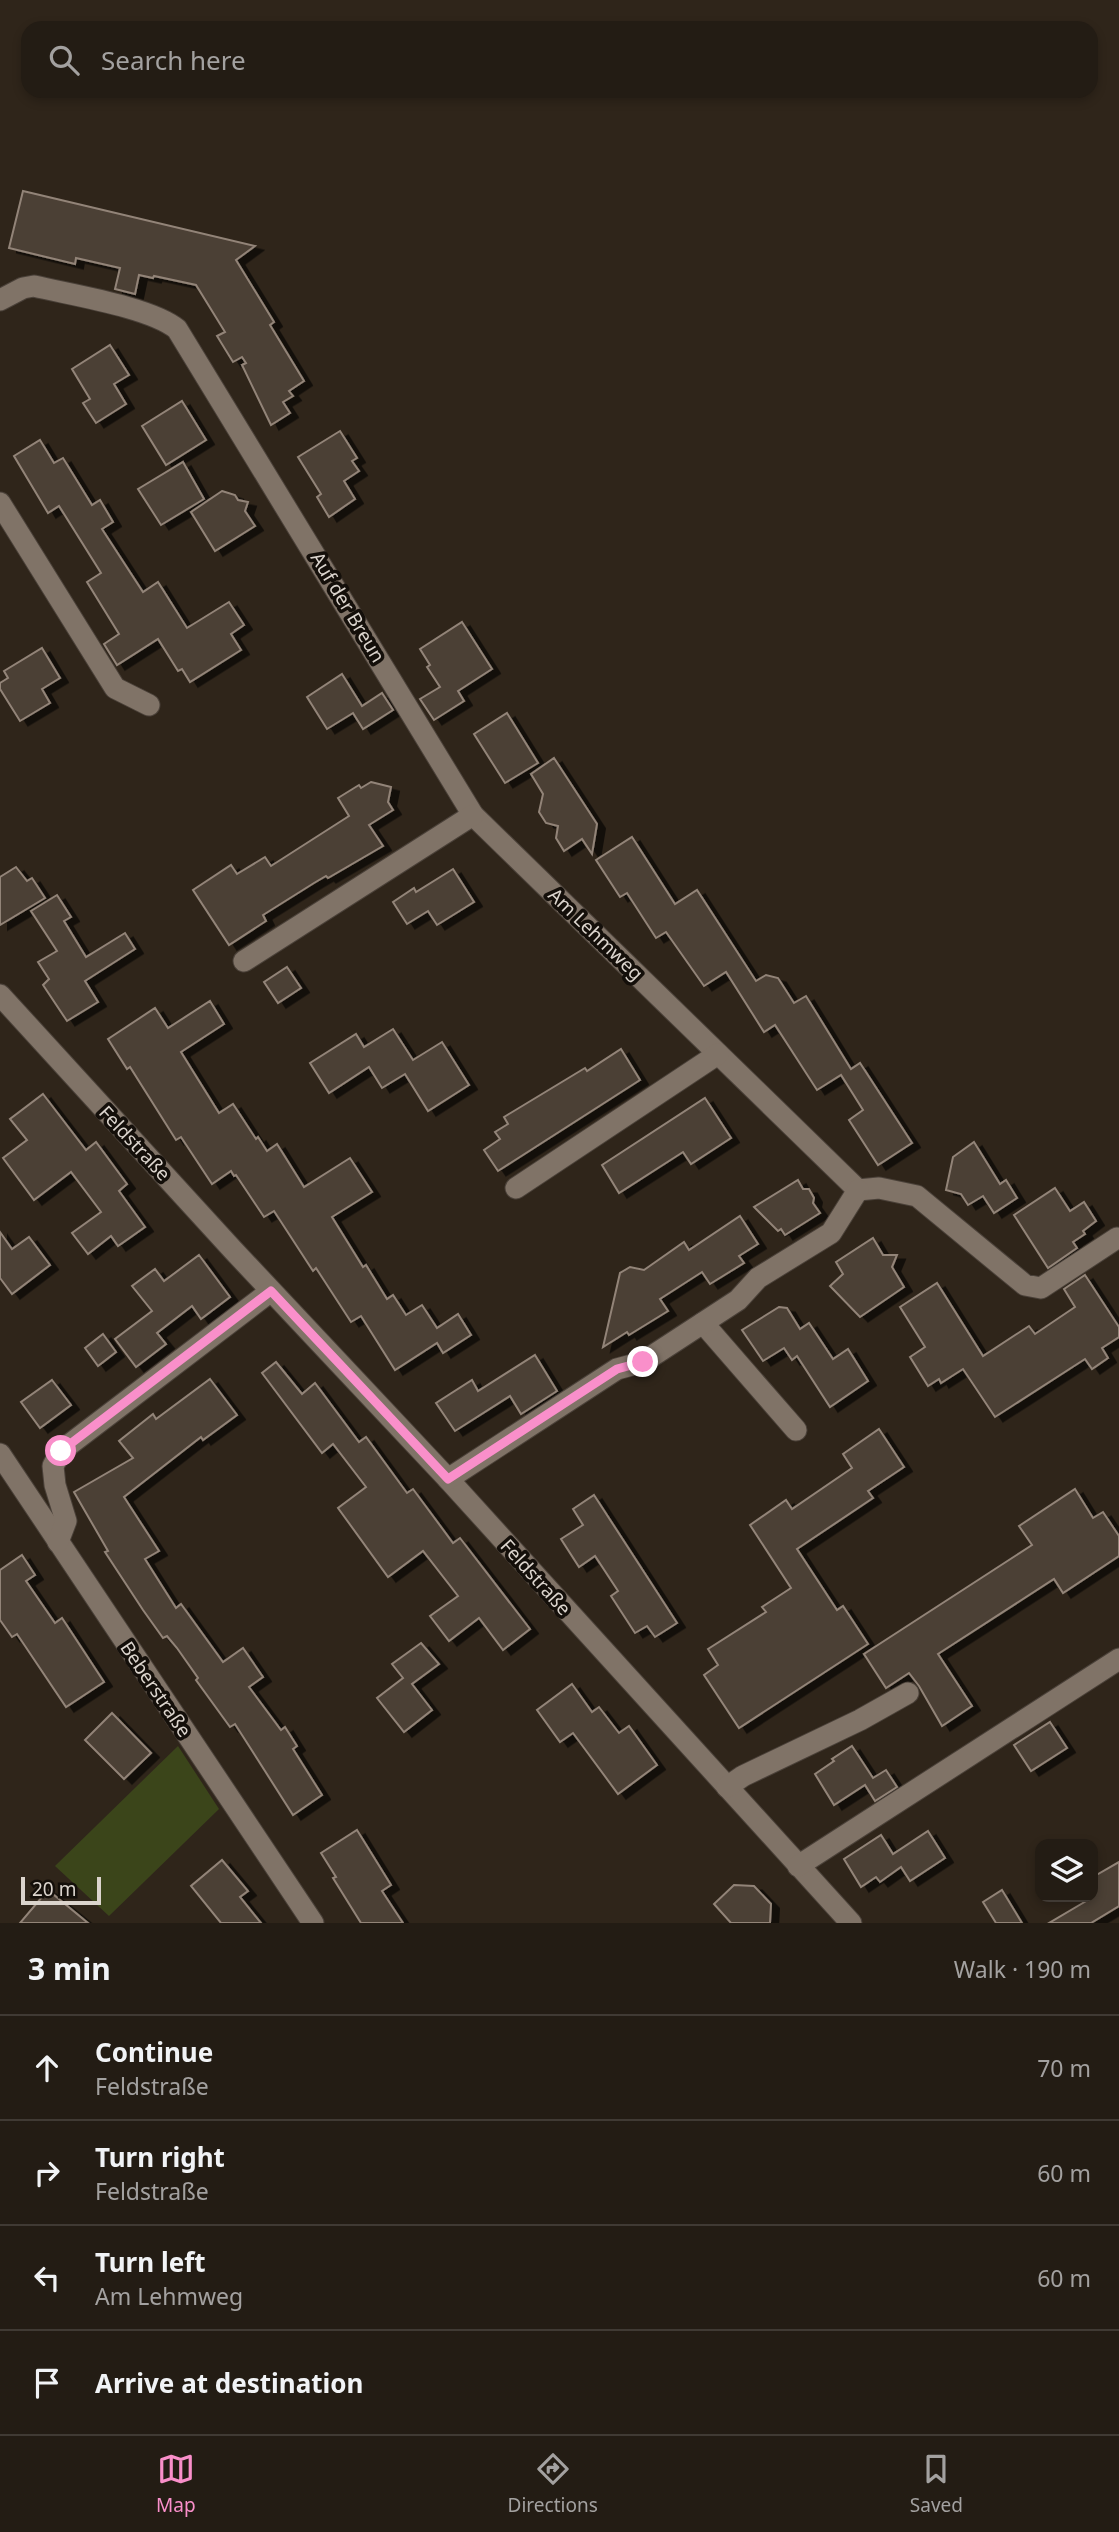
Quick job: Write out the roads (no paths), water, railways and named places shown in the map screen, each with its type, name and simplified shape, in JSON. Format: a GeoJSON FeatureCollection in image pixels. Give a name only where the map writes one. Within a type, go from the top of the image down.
{"type":"FeatureCollection","features":[{"type":"Feature","properties":{"kind":"street","name":"Auf der Breun"},"geometry":{"type":"LineString","coordinates":[[0,300],[23,288],[34,286],[147,313],[166,320],[177,329],[473,815]]}},
{"type":"Feature","properties":{"kind":"street"},"geometry":{"type":"LineString","coordinates":[[0,503],[115,688],[149,705]]}},
{"type":"Feature","properties":{"kind":"street"},"geometry":{"type":"LineString","coordinates":[[244,961],[473,815]]}},
{"type":"Feature","properties":{"kind":"street","name":"Am Lehmweg"},"geometry":{"type":"LineString","coordinates":[[473,815],[858,1190]]}},
{"type":"Feature","properties":{"kind":"street","name":"Feldstraße"},"geometry":{"type":"LineString","coordinates":[[0,995],[271,1291],[448,1479],[851,1923]]}},
{"type":"Feature","properties":{"kind":"street"},"geometry":{"type":"LineString","coordinates":[[516,1188],[718,1054]]}},
{"type":"Feature","properties":{"kind":"street"},"geometry":{"type":"LineString","coordinates":[[448,1479],[617,1369],[643,1362],[738,1300],[758,1278],[831,1233],[858,1190],[879,1188],[917,1196],[1025,1286],[1041,1288],[1117,1238]]}},
{"type":"Feature","properties":{"kind":"street"},"geometry":{"type":"LineString","coordinates":[[58,1542],[66,1521],[55,1485],[53,1466],[61,1451],[271,1291]]}},
{"type":"Feature","properties":{"kind":"street"},"geometry":{"type":"LineString","coordinates":[[703,1323],[796,1430]]}},
{"type":"Feature","properties":{"kind":"street","name":"Beberstraße"},"geometry":{"type":"LineString","coordinates":[[0,1454],[313,1923]]}},
{"type":"Feature","properties":{"kind":"street"},"geometry":{"type":"LineString","coordinates":[[798,1866],[1119,1659]]}},
{"type":"Feature","properties":{"kind":"street"},"geometry":{"type":"LineString","coordinates":[[727,1787],[743,1776],[860,1720],[908,1693]]}}]}
